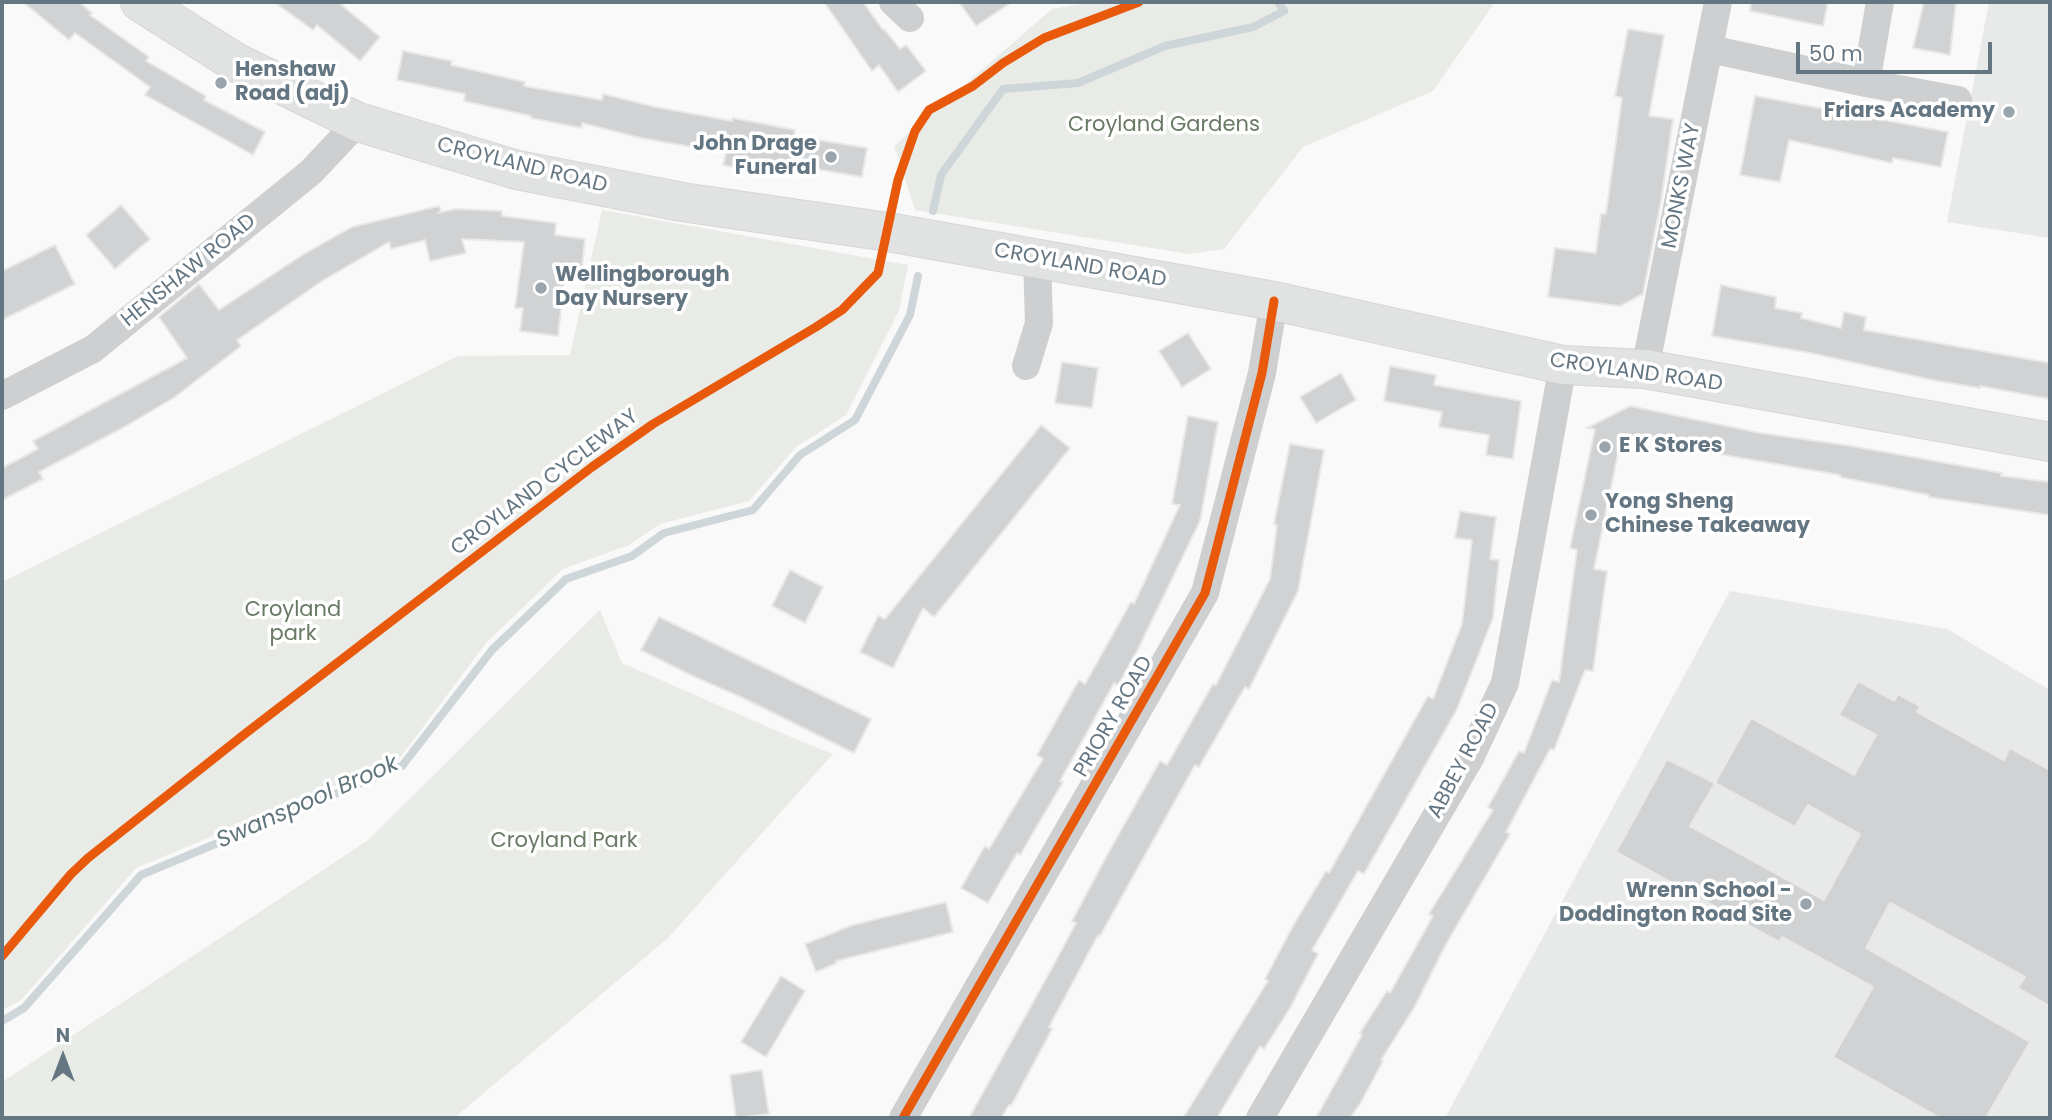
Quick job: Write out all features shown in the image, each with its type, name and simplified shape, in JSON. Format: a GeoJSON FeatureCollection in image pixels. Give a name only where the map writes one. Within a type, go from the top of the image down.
{"type":"FeatureCollection","features":[{"type":"Feature","properties":{"kind":"main road","name":"CROYLAND ROAD"},"geometry":{"type":"LineString","coordinates":[[140,2],[235,62],[358,122],[517,170],[682,202],[909,236],[1274,301],[1563,365],[1645,369],[2050,442]]}},
{"type":"Feature","properties":{"kind":"street","name":"MONKS WAY"},"geometry":{"type":"LineString","coordinates":[[1645,369],[1718,2]]}},
{"type":"Feature","properties":{"kind":"street"},"geometry":{"type":"LineString","coordinates":[[1866,83],[1880,2]]}},
{"type":"Feature","properties":{"kind":"street"},"geometry":{"type":"LineString","coordinates":[[1710,49],[1958,100]]}},
{"type":"Feature","properties":{"kind":"street","name":"HENSHAW ROAD"},"geometry":{"type":"LineString","coordinates":[[2,396],[93,349],[311,172],[358,122]]}},
{"type":"Feature","properties":{"kind":"street"},"geometry":{"type":"LineString","coordinates":[[1026,366],[1039,323],[1037,259]]}},
{"type":"Feature","properties":{"kind":"street","name":"PRIORY ROAD"},"geometry":{"type":"LineString","coordinates":[[903,1118],[1205,593],[1262,373],[1274,301]]}},
{"type":"Feature","properties":{"kind":"street","name":"ABBEY ROAD"},"geometry":{"type":"LineString","coordinates":[[1260,1118],[1470,758],[1505,683],[1563,365]]}},
{"type":"Feature","properties":{"kind":"shaded area","name":"Friars Academy"},"geometry":{"type":"Polygon","coordinates":[[[1989,2],[2050,2],[2050,238],[1947,222],[1989,2]]]}},
{"type":"Feature","properties":{"kind":"shaded area","name":"Wrenn School - Doddington Road Site"},"geometry":{"type":"Polygon","coordinates":[[[1730,591],[1947,629],[2050,690],[2050,1118],[1445,1118],[1730,591]]]}},
{"type":"Feature","properties":{"kind":"green space","name":"Croyland Gardens"},"geometry":{"type":"Polygon","coordinates":[[[1094,2],[1495,2],[1433,91],[1303,147],[1224,249],[1189,254],[915,210],[894,146],[1052,9],[1094,2]]]}},
{"type":"Feature","properties":{"kind":"green space","name":"Croyland park"},"geometry":{"type":"Polygon","coordinates":[[[602,210],[908,265],[899,311],[846,415],[796,447],[749,501],[660,524],[629,545],[563,569],[486,643],[399,759],[136,868],[21,1000],[2,1010],[2,582],[458,356],[570,355],[602,210]]]}},
{"type":"Feature","properties":{"kind":"green space","name":"Croyland Park"},"geometry":{"type":"Polygon","coordinates":[[[600,610],[622,663],[833,754],[667,939],[454,1118],[2,1118],[2,1082],[367,841],[600,610]]]}},
{"type":"Feature","properties":{"kind":"building"},"geometry":{"type":"Polygon","coordinates":[[[23,2],[79,2],[92,13],[90,15],[149,57],[146,61],[206,96],[204,100],[265,132],[253,155],[145,95],[150,87],[75,33],[69,40],[23,2]]]}},
{"type":"Feature","properties":{"kind":"building"},"geometry":{"type":"Polygon","coordinates":[[[274,2],[338,2],[380,37],[360,61],[317,25],[313,30],[274,2]]]}},
{"type":"Feature","properties":{"kind":"building"},"geometry":{"type":"Polygon","coordinates":[[[824,2],[863,2],[900,49],[906,45],[926,71],[898,92],[879,65],[872,71],[824,2]]]}},
{"type":"Feature","properties":{"kind":"building"},"geometry":{"type":"Polygon","coordinates":[[[959,2],[1012,2],[976,26],[959,2]]]}},
{"type":"Feature","properties":{"kind":"building"},"geometry":{"type":"Polygon","coordinates":[[[1751,2],[1828,2],[1823,26],[1750,11],[1751,2]]]}},
{"type":"Feature","properties":{"kind":"building"},"geometry":{"type":"Polygon","coordinates":[[[1924,2],[1956,2],[1950,55],[1913,48],[1924,2]]]}},
{"type":"Feature","properties":{"kind":"building"},"geometry":{"type":"Polygon","coordinates":[[[1628,29],[1664,35],[1649,116],[1673,119],[1643,294],[1620,306],[1548,297],[1555,248],[1596,253],[1601,214],[1606,214],[1622,98],[1615,96],[1628,29]]]}},
{"type":"Feature","properties":{"kind":"building"},"geometry":{"type":"Polygon","coordinates":[[[403,51],[452,61],[451,65],[525,82],[524,86],[602,100],[603,94],[655,107],[795,130],[794,136],[867,148],[862,177],[759,159],[756,172],[723,165],[726,153],[641,138],[582,123],[582,128],[531,118],[464,101],[465,94],[397,80],[403,51]]]}},
{"type":"Feature","properties":{"kind":"building"},"geometry":{"type":"Polygon","coordinates":[[[1755,96],[1948,132],[1941,167],[1893,158],[1892,163],[1789,140],[1780,182],[1740,175],[1755,96]]]}},
{"type":"Feature","properties":{"kind":"building"},"geometry":{"type":"Polygon","coordinates":[[[121,205],[150,239],[115,269],[86,235],[121,205]]]}},
{"type":"Feature","properties":{"kind":"building"},"geometry":{"type":"Polygon","coordinates":[[[439,206],[441,211],[438,213],[455,209],[502,211],[502,216],[556,223],[555,235],[585,239],[582,268],[566,266],[558,336],[520,331],[523,308],[515,308],[524,242],[462,239],[466,253],[430,261],[425,240],[391,249],[389,242],[322,281],[237,340],[241,346],[175,397],[39,472],[43,479],[2,500],[2,468],[38,449],[33,441],[187,358],[159,317],[199,284],[219,310],[304,254],[352,227],[439,206]]]}},
{"type":"Feature","properties":{"kind":"building"},"geometry":{"type":"Polygon","coordinates":[[[55,245],[75,284],[2,320],[2,271],[55,245]]]}},
{"type":"Feature","properties":{"kind":"building"},"geometry":{"type":"Polygon","coordinates":[[[1721,285],[1776,297],[1775,308],[1802,313],[1801,318],[1841,328],[1844,312],[1866,317],[1864,330],[2050,363],[2050,399],[1932,380],[1811,353],[1712,336],[1721,285]]]}},
{"type":"Feature","properties":{"kind":"building"},"geometry":{"type":"Polygon","coordinates":[[[1188,333],[1211,369],[1182,387],[1159,351],[1188,333]]]}},
{"type":"Feature","properties":{"kind":"building"},"geometry":{"type":"Polygon","coordinates":[[[1062,362],[1098,368],[1092,408],[1055,403],[1062,362]]]}},
{"type":"Feature","properties":{"kind":"building"},"geometry":{"type":"Polygon","coordinates":[[[1390,366],[1436,375],[1434,385],[1521,401],[1513,459],[1486,455],[1489,435],[1439,427],[1442,412],[1384,401],[1390,366]]]}},
{"type":"Feature","properties":{"kind":"building"},"geometry":{"type":"Polygon","coordinates":[[[1341,373],[1356,400],[1316,423],[1300,397],[1341,373]]]}},
{"type":"Feature","properties":{"kind":"building"},"geometry":{"type":"Polygon","coordinates":[[[1630,406],[1760,433],[1845,445],[2002,473],[2001,476],[2050,482],[2050,515],[1929,497],[1840,475],[1695,450],[1622,434],[1594,569],[1607,571],[1593,671],[1585,670],[1554,750],[1550,749],[1506,832],[1510,834],[1445,946],[1414,1008],[1381,1060],[1383,1061],[1360,1104],[1350,1118],[1316,1118],[1362,1035],[1360,1033],[1387,991],[1390,993],[1433,916],[1429,914],[1493,810],[1488,807],[1519,751],[1524,753],[1552,680],[1559,682],[1577,550],[1570,548],[1595,429],[1587,428],[1630,406]]]}},
{"type":"Feature","properties":{"kind":"building"},"geometry":{"type":"Polygon","coordinates":[[[1188,416],[1218,422],[1200,521],[1137,651],[1118,685],[1114,683],[1060,781],[1063,782],[988,903],[961,888],[985,846],[989,849],[1043,759],[1037,755],[1079,680],[1085,684],[1131,602],[1134,604],[1180,505],[1172,504],[1188,416]]]}},
{"type":"Feature","properties":{"kind":"building"},"geometry":{"type":"Polygon","coordinates":[[[1041,425],[1070,448],[934,617],[923,608],[893,668],[860,652],[878,616],[885,619],[1041,425]]]}},
{"type":"Feature","properties":{"kind":"building"},"geometry":{"type":"Polygon","coordinates":[[[1290,444],[1324,450],[1298,591],[1249,689],[1245,687],[1199,767],[1195,765],[1100,936],[1098,935],[1011,1106],[1009,1105],[1001,1118],[969,1118],[1076,923],[1072,921],[1110,850],[1160,761],[1167,765],[1213,684],[1216,685],[1270,579],[1277,525],[1274,524],[1290,444]]]}},
{"type":"Feature","properties":{"kind":"building"},"geometry":{"type":"Polygon","coordinates":[[[1460,511],[1496,517],[1490,559],[1499,560],[1493,618],[1457,709],[1364,874],[1358,871],[1312,950],[1318,954],[1290,1008],[1264,1049],[1260,1046],[1217,1118],[1183,1118],[1268,981],[1265,979],[1293,926],[1326,871],[1329,873],[1428,696],[1433,699],[1462,624],[1472,540],[1455,538],[1460,511]]]}},
{"type":"Feature","properties":{"kind":"building"},"geometry":{"type":"Polygon","coordinates":[[[790,570],[823,587],[805,623],[772,606],[790,570]]]}},
{"type":"Feature","properties":{"kind":"building"},"geometry":{"type":"Polygon","coordinates":[[[659,617],[871,719],[854,753],[641,650],[659,617]]]}},
{"type":"Feature","properties":{"kind":"building"},"geometry":{"type":"Polygon","coordinates":[[[1858,681],[1894,701],[1898,694],[1920,706],[1917,712],[2004,760],[2010,748],[2050,770],[2050,1006],[2018,988],[2025,977],[1890,903],[1866,948],[2030,1042],[1986,1118],[1940,1118],[1833,1057],[1873,987],[1782,937],[1779,942],[1616,852],[1667,759],[1715,783],[1751,718],[1854,775],[1876,735],[1839,715],[1858,681]],[[1715,783],[1690,826],[1824,900],[1860,834],[1808,805],[1795,827],[1715,783]]]}},
{"type":"Feature","properties":{"kind":"building"},"geometry":{"type":"Polygon","coordinates":[[[946,902],[953,932],[836,961],[837,963],[816,972],[805,944],[853,925],[946,902]]]}},
{"type":"Feature","properties":{"kind":"building"},"geometry":{"type":"Polygon","coordinates":[[[781,976],[805,991],[766,1057],[741,1042],[781,976]]]}},
{"type":"Feature","properties":{"kind":"building"},"geometry":{"type":"Polygon","coordinates":[[[762,1070],[769,1114],[736,1118],[730,1075],[762,1070]]]}},
{"type":"Feature","properties":{"kind":"waterway","name":"Swanspool Brook"},"geometry":{"type":"LineString","coordinates":[[933,211],[941,175],[1003,89],[1078,83],[1165,46],[1253,27],[1284,11],[1278,2]]}},
{"type":"Feature","properties":{"kind":"waterway","name":"Swanspool Brook"},"geometry":{"type":"LineString","coordinates":[[2,1021],[24,1008],[141,875],[402,766],[492,650],[566,579],[632,556],[664,533],[753,510],[800,455],[855,420],[910,315],[918,276]]}},
{"type":"Feature","properties":{"kind":"cycle path","name":"CROYLAND CYCLEWAY"},"geometry":{"type":"LineString","coordinates":[[2,956],[71,874],[88,858],[246,733],[592,467],[653,424],[842,310],[878,273],[898,180],[915,131],[929,110],[973,86],[1003,63],[1044,38],[1139,2]]}},
{"type":"Feature","properties":{"kind":"cycle path"},"geometry":{"type":"LineString","coordinates":[[903,1118],[1205,593],[1262,373],[1274,301]]}},
{"type":"Feature","properties":{"kind":"place","name":"Henshaw Road (adj)"},"geometry":{"type":"Point","coordinates":[221,83]}},
{"type":"Feature","properties":{"kind":"place","name":"Friars Academy"},"geometry":{"type":"Point","coordinates":[2009,112]}},
{"type":"Feature","properties":{"kind":"place","name":"John Drage Funeral"},"geometry":{"type":"Point","coordinates":[831,157]}},
{"type":"Feature","properties":{"kind":"place","name":"Wellingborough Day Nursery"},"geometry":{"type":"Point","coordinates":[541,288]}},
{"type":"Feature","properties":{"kind":"place","name":"E K Stores"},"geometry":{"type":"Point","coordinates":[1605,447]}},
{"type":"Feature","properties":{"kind":"place","name":"Yong Sheng Chinese Takeaway"},"geometry":{"type":"Point","coordinates":[1591,515]}},
{"type":"Feature","properties":{"kind":"place","name":"Wrenn School - Doddington Road Site"},"geometry":{"type":"Point","coordinates":[1806,904]}}]}
